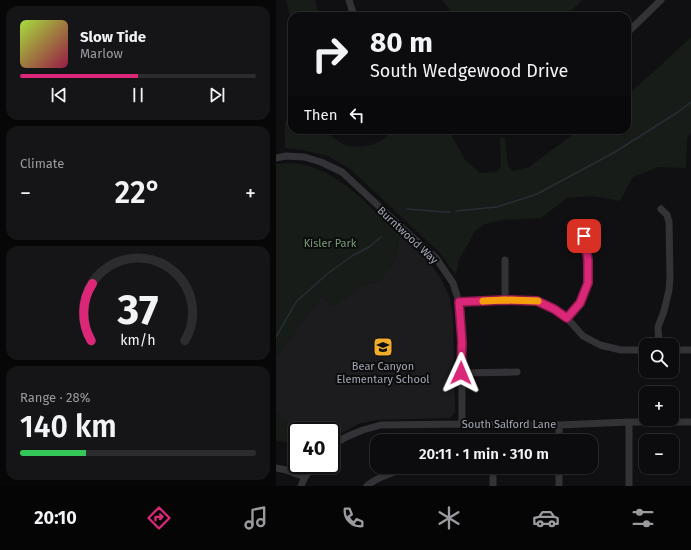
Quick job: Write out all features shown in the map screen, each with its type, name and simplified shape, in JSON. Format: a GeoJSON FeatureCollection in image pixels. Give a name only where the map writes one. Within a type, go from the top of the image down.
{"type":"FeatureCollection","features":[{"type":"Feature","properties":{"kind":"street"},"geometry":{"type":"LineString","coordinates":[[348,0],[352,12]]}},
{"type":"Feature","properties":{"kind":"street"},"geometry":{"type":"LineString","coordinates":[[631,29],[661,0]]}},
{"type":"Feature","properties":{"kind":"street","name":"Burntwood Way"},"geometry":{"type":"LineString","coordinates":[[276,158],[286,156],[304,157],[320,162],[342,172],[436,258],[453,283],[459,302],[462,342],[462,424]]}},
{"type":"Feature","properties":{"kind":"street"},"geometry":{"type":"LineString","coordinates":[[659,338],[658,327],[664,312],[669,290],[670,277],[669,222],[667,215],[661,209]]}},
{"type":"Feature","properties":{"kind":"street"},"geometry":{"type":"LineString","coordinates":[[567,318],[580,303],[588,283],[588,260],[584,236]]}},
{"type":"Feature","properties":{"kind":"street"},"geometry":{"type":"LineString","coordinates":[[505,260],[505,300]]}},
{"type":"Feature","properties":{"kind":"street"},"geometry":{"type":"LineString","coordinates":[[459,302],[505,300],[537,301],[554,309],[567,318],[583,336],[600,345],[622,350],[639,350]]}},
{"type":"Feature","properties":{"kind":"street"},"geometry":{"type":"LineString","coordinates":[[679,350],[691,350]]}},
{"type":"Feature","properties":{"kind":"street"},"geometry":{"type":"LineString","coordinates":[[461,373],[517,372]]}},
{"type":"Feature","properties":{"kind":"street"},"geometry":{"type":"LineString","coordinates":[[629,422],[629,486]]}},
{"type":"Feature","properties":{"kind":"street","name":"South Salford Lane"},"geometry":{"type":"LineString","coordinates":[[340,441],[363,430],[381,425],[559,425],[629,422],[691,422]]}},
{"type":"Feature","properties":{"kind":"street"},"geometry":{"type":"LineString","coordinates":[[559,425],[559,434]]}},
{"type":"Feature","properties":{"kind":"street"},"geometry":{"type":"LineString","coordinates":[[276,468],[305,477]]}},
{"type":"Feature","properties":{"kind":"street"},"geometry":{"type":"LineString","coordinates":[[302,486],[307,474]]}},
{"type":"Feature","properties":{"kind":"street"},"geometry":{"type":"LineString","coordinates":[[367,486],[381,476],[388,474]]}},
{"type":"Feature","properties":{"kind":"street"},"geometry":{"type":"LineString","coordinates":[[493,474],[493,486]]}},
{"type":"Feature","properties":{"kind":"street"},"geometry":{"type":"LineString","coordinates":[[559,474],[559,486]]}},
{"type":"Feature","properties":{"kind":"shaded area"},"geometry":{"type":"Polygon","coordinates":[[[399,235],[424,256],[440,277],[450,298],[453,317],[455,412],[450,418],[376,420],[358,424],[340,434],[340,422],[288,422],[276,413],[276,357],[321,297],[333,306],[363,285],[379,281],[396,260],[399,235]]]}},
{"type":"Feature","properties":{"kind":"green space"},"geometry":{"type":"Polygon","coordinates":[[[286,0],[315,0],[318,12],[289,12],[286,0]]]}},
{"type":"Feature","properties":{"kind":"green space"},"geometry":{"type":"Polygon","coordinates":[[[442,0],[582,0],[570,12],[451,12],[442,0]]]}},
{"type":"Feature","properties":{"kind":"green space"},"geometry":{"type":"Polygon","coordinates":[[[691,37],[691,133],[687,138],[686,168],[659,167],[633,177],[620,201],[593,196],[567,198],[541,218],[502,220],[485,224],[475,231],[459,260],[456,275],[439,252],[350,169],[328,156],[303,150],[285,148],[285,123],[288,115],[288,134],[328,134],[344,145],[358,147],[372,145],[383,140],[388,134],[452,134],[465,160],[480,173],[497,172],[501,167],[500,137],[505,138],[508,166],[513,171],[529,167],[574,134],[631,134],[631,91],[691,37]]]}},
{"type":"Feature","properties":{"kind":"green space","name":"Kisler Park"},"geometry":{"type":"Polygon","coordinates":[[[291,163],[312,167],[339,181],[360,197],[399,235],[396,260],[379,281],[363,285],[333,306],[321,297],[276,357],[276,164],[291,163]]]}},
{"type":"Feature","properties":{"kind":"green space"},"geometry":{"type":"Polygon","coordinates":[[[276,413],[288,422],[288,442],[276,441],[276,413]]]}},
{"type":"Feature","properties":{"kind":"waterway"},"geometry":{"type":"LineString","coordinates":[[456,211],[497,207],[537,194],[615,152],[678,112],[691,102]]}},
{"type":"Feature","properties":{"kind":"waterway"},"geometry":{"type":"LineString","coordinates":[[407,209],[450,212]]}},
{"type":"Feature","properties":{"kind":"waterway"},"geometry":{"type":"LineString","coordinates":[[276,337],[296,302],[327,274],[352,256],[369,247],[381,237]]}},
{"type":"Feature","properties":{"kind":"slow traffic"},"geometry":{"type":"LineString","coordinates":[[483,301],[538,301]]}},
{"type":"Feature","properties":{"kind":"place","name":"Bear Canyon Elementary School"},"geometry":{"type":"Point","coordinates":[383,347]}},
{"type":"Feature","properties":{"kind":"route"},"geometry":{"type":"LineString","coordinates":[[461,373],[462,342],[459,302],[505,300],[537,301],[554,309],[567,318],[580,303],[588,283],[588,260],[584,236]]}}]}
